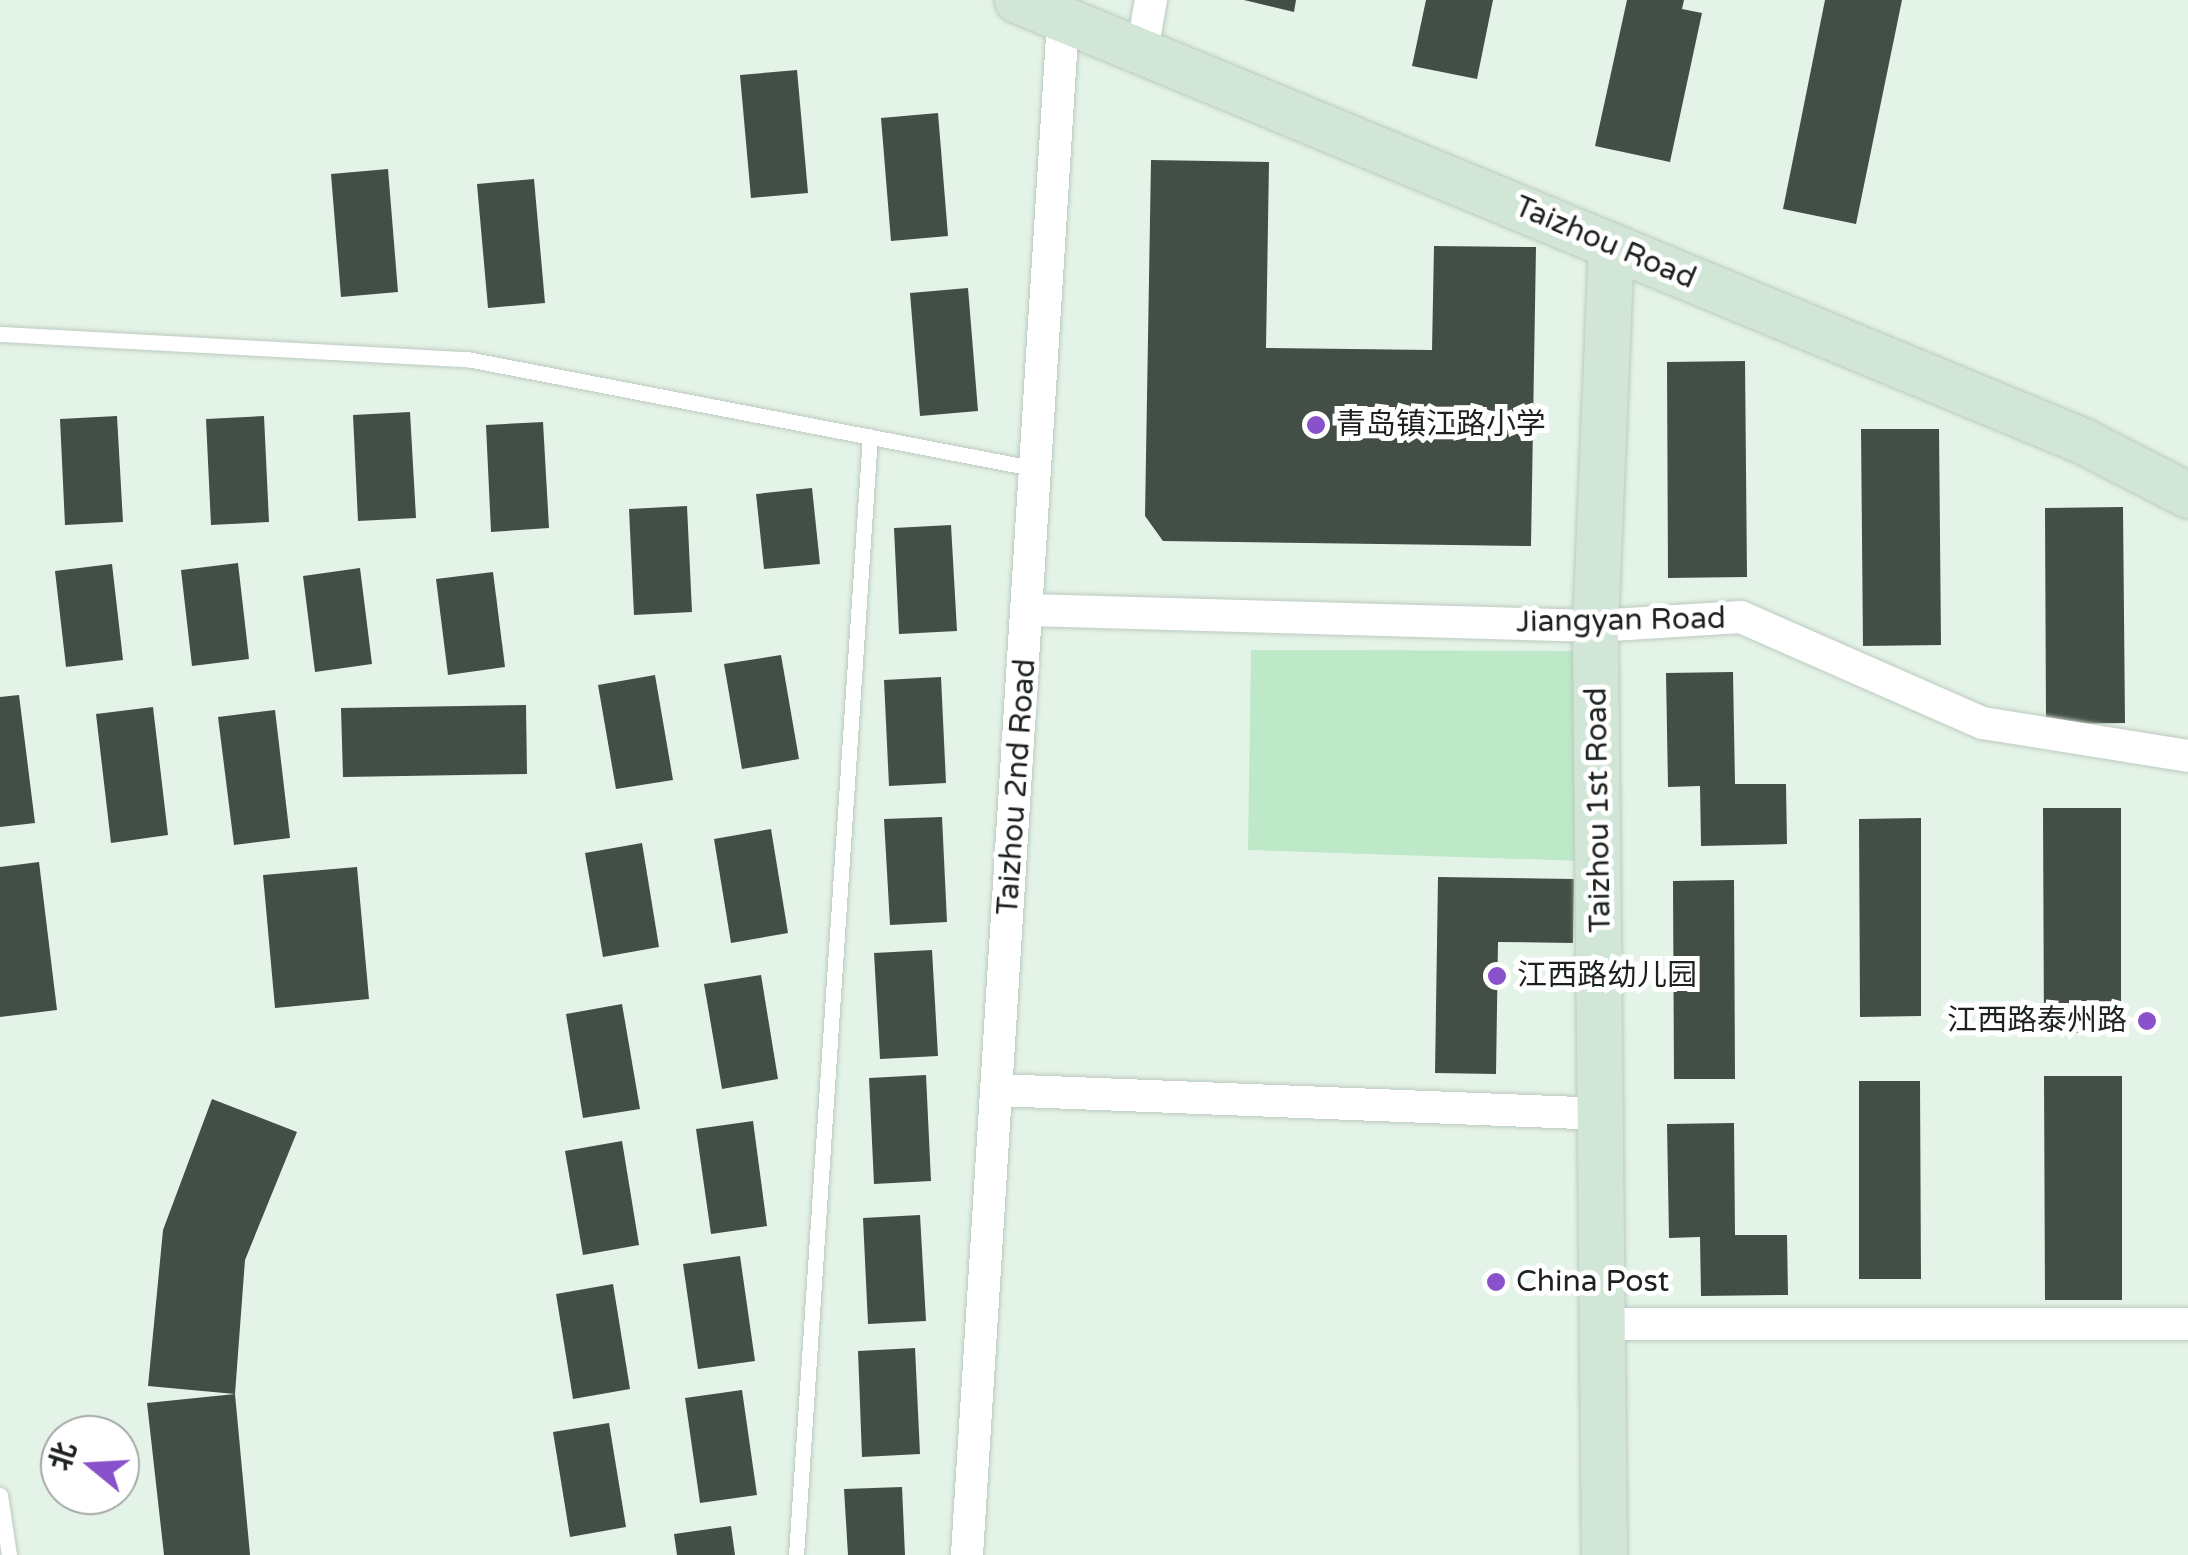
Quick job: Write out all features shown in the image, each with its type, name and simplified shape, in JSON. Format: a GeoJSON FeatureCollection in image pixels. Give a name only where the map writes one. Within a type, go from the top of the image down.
{"type":"FeatureCollection","features":[{"type":"Feature","properties":{"kind":"street","name":"Taizhou Road"},"geometry":{"type":"LineString","coordinates":[[1017,0],[2083,441],[2188,496]]}},
{"type":"Feature","properties":{"kind":"street"},"geometry":{"type":"LineString","coordinates":[[1142,51],[1150,0]]}},
{"type":"Feature","properties":{"kind":"street","name":"Taizhou 2nd Road"},"geometry":{"type":"LineString","coordinates":[[966,1555],[1029,610],[1063,19]]}},
{"type":"Feature","properties":{"kind":"street","name":"Taizhou 1st Road"},"geometry":{"type":"LineString","coordinates":[[1604,1555],[1606,1114],[1594,626],[1611,246]]}},
{"type":"Feature","properties":{"kind":"street","name":"Jiangyan Road"},"geometry":{"type":"LineString","coordinates":[[1029,610],[1594,626],[1740,617],[1983,723],[2188,756]]}},
{"type":"Feature","properties":{"kind":"street"},"geometry":{"type":"LineString","coordinates":[[996,1090],[1606,1114]]}},
{"type":"Feature","properties":{"kind":"street"},"geometry":{"type":"LineString","coordinates":[[1605,1324],[2188,1324]]}},
{"type":"Feature","properties":{"kind":"lane"},"geometry":{"type":"LineString","coordinates":[[0,334],[467,359],[1037,469]]}},
{"type":"Feature","properties":{"kind":"lane"},"geometry":{"type":"LineString","coordinates":[[796,1555],[870,436]]}},
{"type":"Feature","properties":{"kind":"lane"},"geometry":{"type":"LineString","coordinates":[[0,1496],[9,1555]]}},
{"type":"Feature","properties":{"kind":"green space"},"geometry":{"type":"Polygon","coordinates":[[[1251,650],[1583,651],[1583,861],[1248,850],[1251,650]]]}},
{"type":"Feature","properties":{"kind":"building"},"geometry":{"type":"Polygon","coordinates":[[[1244,0],[1296,0],[1294,12],[1244,0]]]}},
{"type":"Feature","properties":{"kind":"building"},"geometry":{"type":"Polygon","coordinates":[[[1426,0],[1493,0],[1477,79],[1412,66],[1426,0]]]}},
{"type":"Feature","properties":{"kind":"building"},"geometry":{"type":"Polygon","coordinates":[[[1627,0],[1684,0],[1682,9],[1702,13],[1670,162],[1595,146],[1627,0]]]}},
{"type":"Feature","properties":{"kind":"building"},"geometry":{"type":"Polygon","coordinates":[[[1825,0],[1902,0],[1856,224],[1783,209],[1825,0]]]}},
{"type":"Feature","properties":{"kind":"building"},"geometry":{"type":"Polygon","coordinates":[[[797,70],[808,193],[751,198],[740,75],[797,70]]]}},
{"type":"Feature","properties":{"kind":"building"},"geometry":{"type":"Polygon","coordinates":[[[938,113],[948,236],[891,241],[881,118],[938,113]]]}},
{"type":"Feature","properties":{"kind":"building"},"geometry":{"type":"Polygon","coordinates":[[[1151,160],[1269,162],[1266,348],[1432,350],[1434,246],[1536,247],[1531,546],[1163,541],[1145,516],[1151,160]]]}},
{"type":"Feature","properties":{"kind":"building"},"geometry":{"type":"Polygon","coordinates":[[[388,169],[398,292],[341,297],[331,174],[388,169]]]}},
{"type":"Feature","properties":{"kind":"building"},"geometry":{"type":"Polygon","coordinates":[[[534,179],[545,303],[488,308],[477,184],[534,179]]]}},
{"type":"Feature","properties":{"kind":"building"},"geometry":{"type":"Polygon","coordinates":[[[968,288],[978,411],[920,416],[910,293],[968,288]]]}},
{"type":"Feature","properties":{"kind":"building"},"geometry":{"type":"Polygon","coordinates":[[[1745,361],[1747,577],[1668,578],[1667,362],[1745,361]]]}},
{"type":"Feature","properties":{"kind":"building"},"geometry":{"type":"Polygon","coordinates":[[[410,412],[416,518],[358,521],[353,415],[410,412]]]}},
{"type":"Feature","properties":{"kind":"building"},"geometry":{"type":"Polygon","coordinates":[[[117,416],[123,522],[65,525],[60,419],[117,416]]]}},
{"type":"Feature","properties":{"kind":"building"},"geometry":{"type":"Polygon","coordinates":[[[264,416],[269,522],[211,525],[206,419],[264,416]]]}},
{"type":"Feature","properties":{"kind":"building"},"geometry":{"type":"Polygon","coordinates":[[[543,422],[549,528],[491,532],[486,425],[543,422]]]}},
{"type":"Feature","properties":{"kind":"building"},"geometry":{"type":"Polygon","coordinates":[[[1861,429],[1939,429],[1941,645],[1863,646],[1861,429]]]}},
{"type":"Feature","properties":{"kind":"building"},"geometry":{"type":"Polygon","coordinates":[[[812,488],[820,564],[764,569],[756,494],[812,488]]]}},
{"type":"Feature","properties":{"kind":"building"},"geometry":{"type":"Polygon","coordinates":[[[687,506],[692,612],[634,615],[629,509],[687,506]]]}},
{"type":"Feature","properties":{"kind":"building"},"geometry":{"type":"Polygon","coordinates":[[[2123,507],[2125,723],[2046,724],[2045,508],[2123,507]]]}},
{"type":"Feature","properties":{"kind":"building"},"geometry":{"type":"Polygon","coordinates":[[[951,525],[957,631],[899,634],[894,528],[951,525]]]}},
{"type":"Feature","properties":{"kind":"building"},"geometry":{"type":"Polygon","coordinates":[[[238,563],[249,659],[192,666],[181,570],[238,563]]]}},
{"type":"Feature","properties":{"kind":"building"},"geometry":{"type":"Polygon","coordinates":[[[112,564],[123,660],[66,667],[55,571],[112,564]]]}},
{"type":"Feature","properties":{"kind":"building"},"geometry":{"type":"Polygon","coordinates":[[[360,568],[372,664],[315,672],[303,576],[360,568]]]}},
{"type":"Feature","properties":{"kind":"building"},"geometry":{"type":"Polygon","coordinates":[[[493,572],[505,667],[448,675],[436,579],[493,572]]]}},
{"type":"Feature","properties":{"kind":"building"},"geometry":{"type":"Polygon","coordinates":[[[781,655],[799,759],[742,769],[724,664],[781,655]]]}},
{"type":"Feature","properties":{"kind":"building"},"geometry":{"type":"Polygon","coordinates":[[[1733,672],[1735,784],[1786,784],[1787,844],[1701,846],[1700,786],[1668,787],[1666,673],[1733,672]]]}},
{"type":"Feature","properties":{"kind":"building"},"geometry":{"type":"Polygon","coordinates":[[[655,675],[673,780],[616,789],[598,685],[655,675]]]}},
{"type":"Feature","properties":{"kind":"building"},"geometry":{"type":"Polygon","coordinates":[[[941,677],[946,783],[889,786],[884,680],[941,677]]]}},
{"type":"Feature","properties":{"kind":"building"},"geometry":{"type":"Polygon","coordinates":[[[19,695],[35,823],[0,827],[0,697],[19,695]]]}},
{"type":"Feature","properties":{"kind":"building"},"geometry":{"type":"Polygon","coordinates":[[[526,705],[527,774],[343,777],[341,708],[526,705]]]}},
{"type":"Feature","properties":{"kind":"building"},"geometry":{"type":"Polygon","coordinates":[[[153,707],[168,835],[111,843],[96,714],[153,707]]]}},
{"type":"Feature","properties":{"kind":"building"},"geometry":{"type":"Polygon","coordinates":[[[275,710],[290,838],[234,845],[218,717],[275,710]]]}},
{"type":"Feature","properties":{"kind":"building"},"geometry":{"type":"Polygon","coordinates":[[[2043,808],[2121,808],[2121,1033],[2044,1033],[2043,808]]]}},
{"type":"Feature","properties":{"kind":"building"},"geometry":{"type":"Polygon","coordinates":[[[942,817],[947,922],[890,925],[884,819],[942,817]]]}},
{"type":"Feature","properties":{"kind":"building"},"geometry":{"type":"Polygon","coordinates":[[[1921,818],[1921,1016],[1860,1017],[1859,819],[1921,818]]]}},
{"type":"Feature","properties":{"kind":"building"},"geometry":{"type":"Polygon","coordinates":[[[771,829],[788,933],[731,943],[714,839],[771,829]]]}},
{"type":"Feature","properties":{"kind":"building"},"geometry":{"type":"Polygon","coordinates":[[[642,843],[659,947],[603,957],[585,853],[642,843]]]}},
{"type":"Feature","properties":{"kind":"building"},"geometry":{"type":"Polygon","coordinates":[[[39,862],[57,1010],[0,1017],[0,867],[39,862]]]}},
{"type":"Feature","properties":{"kind":"building"},"geometry":{"type":"Polygon","coordinates":[[[357,867],[369,999],[275,1008],[263,875],[357,867]]]}},
{"type":"Feature","properties":{"kind":"building"},"geometry":{"type":"Polygon","coordinates":[[[1438,877],[1574,879],[1573,943],[1498,942],[1496,1074],[1435,1073],[1438,877]]]}},
{"type":"Feature","properties":{"kind":"building"},"geometry":{"type":"Polygon","coordinates":[[[1734,880],[1735,1079],[1674,1079],[1673,881],[1734,880]]]}},
{"type":"Feature","properties":{"kind":"building"},"geometry":{"type":"Polygon","coordinates":[[[932,950],[938,1056],[880,1059],[874,953],[932,950]]]}},
{"type":"Feature","properties":{"kind":"building"},"geometry":{"type":"Polygon","coordinates":[[[761,975],[778,1079],[722,1089],[704,984],[761,975]]]}},
{"type":"Feature","properties":{"kind":"building"},"geometry":{"type":"Polygon","coordinates":[[[622,1004],[640,1109],[583,1118],[566,1014],[622,1004]]]}},
{"type":"Feature","properties":{"kind":"building"},"geometry":{"type":"Polygon","coordinates":[[[926,1075],[931,1181],[874,1184],[869,1078],[926,1075]]]}},
{"type":"Feature","properties":{"kind":"building"},"geometry":{"type":"Polygon","coordinates":[[[2044,1076],[2122,1076],[2122,1300],[2045,1300],[2044,1076]]]}},
{"type":"Feature","properties":{"kind":"building"},"geometry":{"type":"Polygon","coordinates":[[[1859,1081],[1920,1081],[1921,1279],[1859,1279],[1859,1081]]]}},
{"type":"Feature","properties":{"kind":"building"},"geometry":{"type":"Polygon","coordinates":[[[212,1099],[297,1132],[245,1260],[235,1394],[148,1386],[163,1230],[212,1099]]]}},
{"type":"Feature","properties":{"kind":"building"},"geometry":{"type":"Polygon","coordinates":[[[753,1121],[767,1226],[711,1234],[696,1129],[753,1121]]]}},
{"type":"Feature","properties":{"kind":"building"},"geometry":{"type":"Polygon","coordinates":[[[1734,1123],[1735,1235],[1787,1235],[1788,1295],[1701,1296],[1700,1237],[1669,1238],[1667,1124],[1734,1123]]]}},
{"type":"Feature","properties":{"kind":"building"},"geometry":{"type":"Polygon","coordinates":[[[622,1141],[639,1245],[583,1255],[565,1151],[622,1141]]]}},
{"type":"Feature","properties":{"kind":"building"},"geometry":{"type":"Polygon","coordinates":[[[920,1215],[926,1321],[868,1324],[863,1218],[920,1215]]]}},
{"type":"Feature","properties":{"kind":"building"},"geometry":{"type":"Polygon","coordinates":[[[740,1256],[755,1361],[698,1369],[683,1264],[740,1256]]]}},
{"type":"Feature","properties":{"kind":"building"},"geometry":{"type":"Polygon","coordinates":[[[613,1284],[630,1389],[573,1399],[556,1294],[613,1284]]]}},
{"type":"Feature","properties":{"kind":"building"},"geometry":{"type":"Polygon","coordinates":[[[915,1348],[920,1454],[862,1457],[858,1351],[915,1348]]]}},
{"type":"Feature","properties":{"kind":"building"},"geometry":{"type":"Polygon","coordinates":[[[742,1390],[757,1495],[700,1503],[685,1398],[742,1390]]]}},
{"type":"Feature","properties":{"kind":"building"},"geometry":{"type":"Polygon","coordinates":[[[235,1394],[250,1555],[164,1555],[147,1403],[235,1394]]]}},
{"type":"Feature","properties":{"kind":"building"},"geometry":{"type":"Polygon","coordinates":[[[609,1423],[626,1527],[570,1537],[553,1432],[609,1423]]]}},
{"type":"Feature","properties":{"kind":"building"},"geometry":{"type":"Polygon","coordinates":[[[902,1487],[905,1555],[848,1555],[844,1489],[902,1487]]]}},
{"type":"Feature","properties":{"kind":"building"},"geometry":{"type":"Polygon","coordinates":[[[731,1526],[735,1555],[677,1555],[674,1534],[731,1526]]]}},
{"type":"Feature","properties":{"kind":"place","name":"青岛镇江路小学"},"geometry":{"type":"Point","coordinates":[1316,425]}},
{"type":"Feature","properties":{"kind":"place","name":"江西路幼儿园"},"geometry":{"type":"Point","coordinates":[1497,976]}},
{"type":"Feature","properties":{"kind":"place","name":"江西路泰州路"},"geometry":{"type":"Point","coordinates":[2147,1021]}},
{"type":"Feature","properties":{"kind":"place","name":"China Post"},"geometry":{"type":"Point","coordinates":[1496,1282]}}]}
